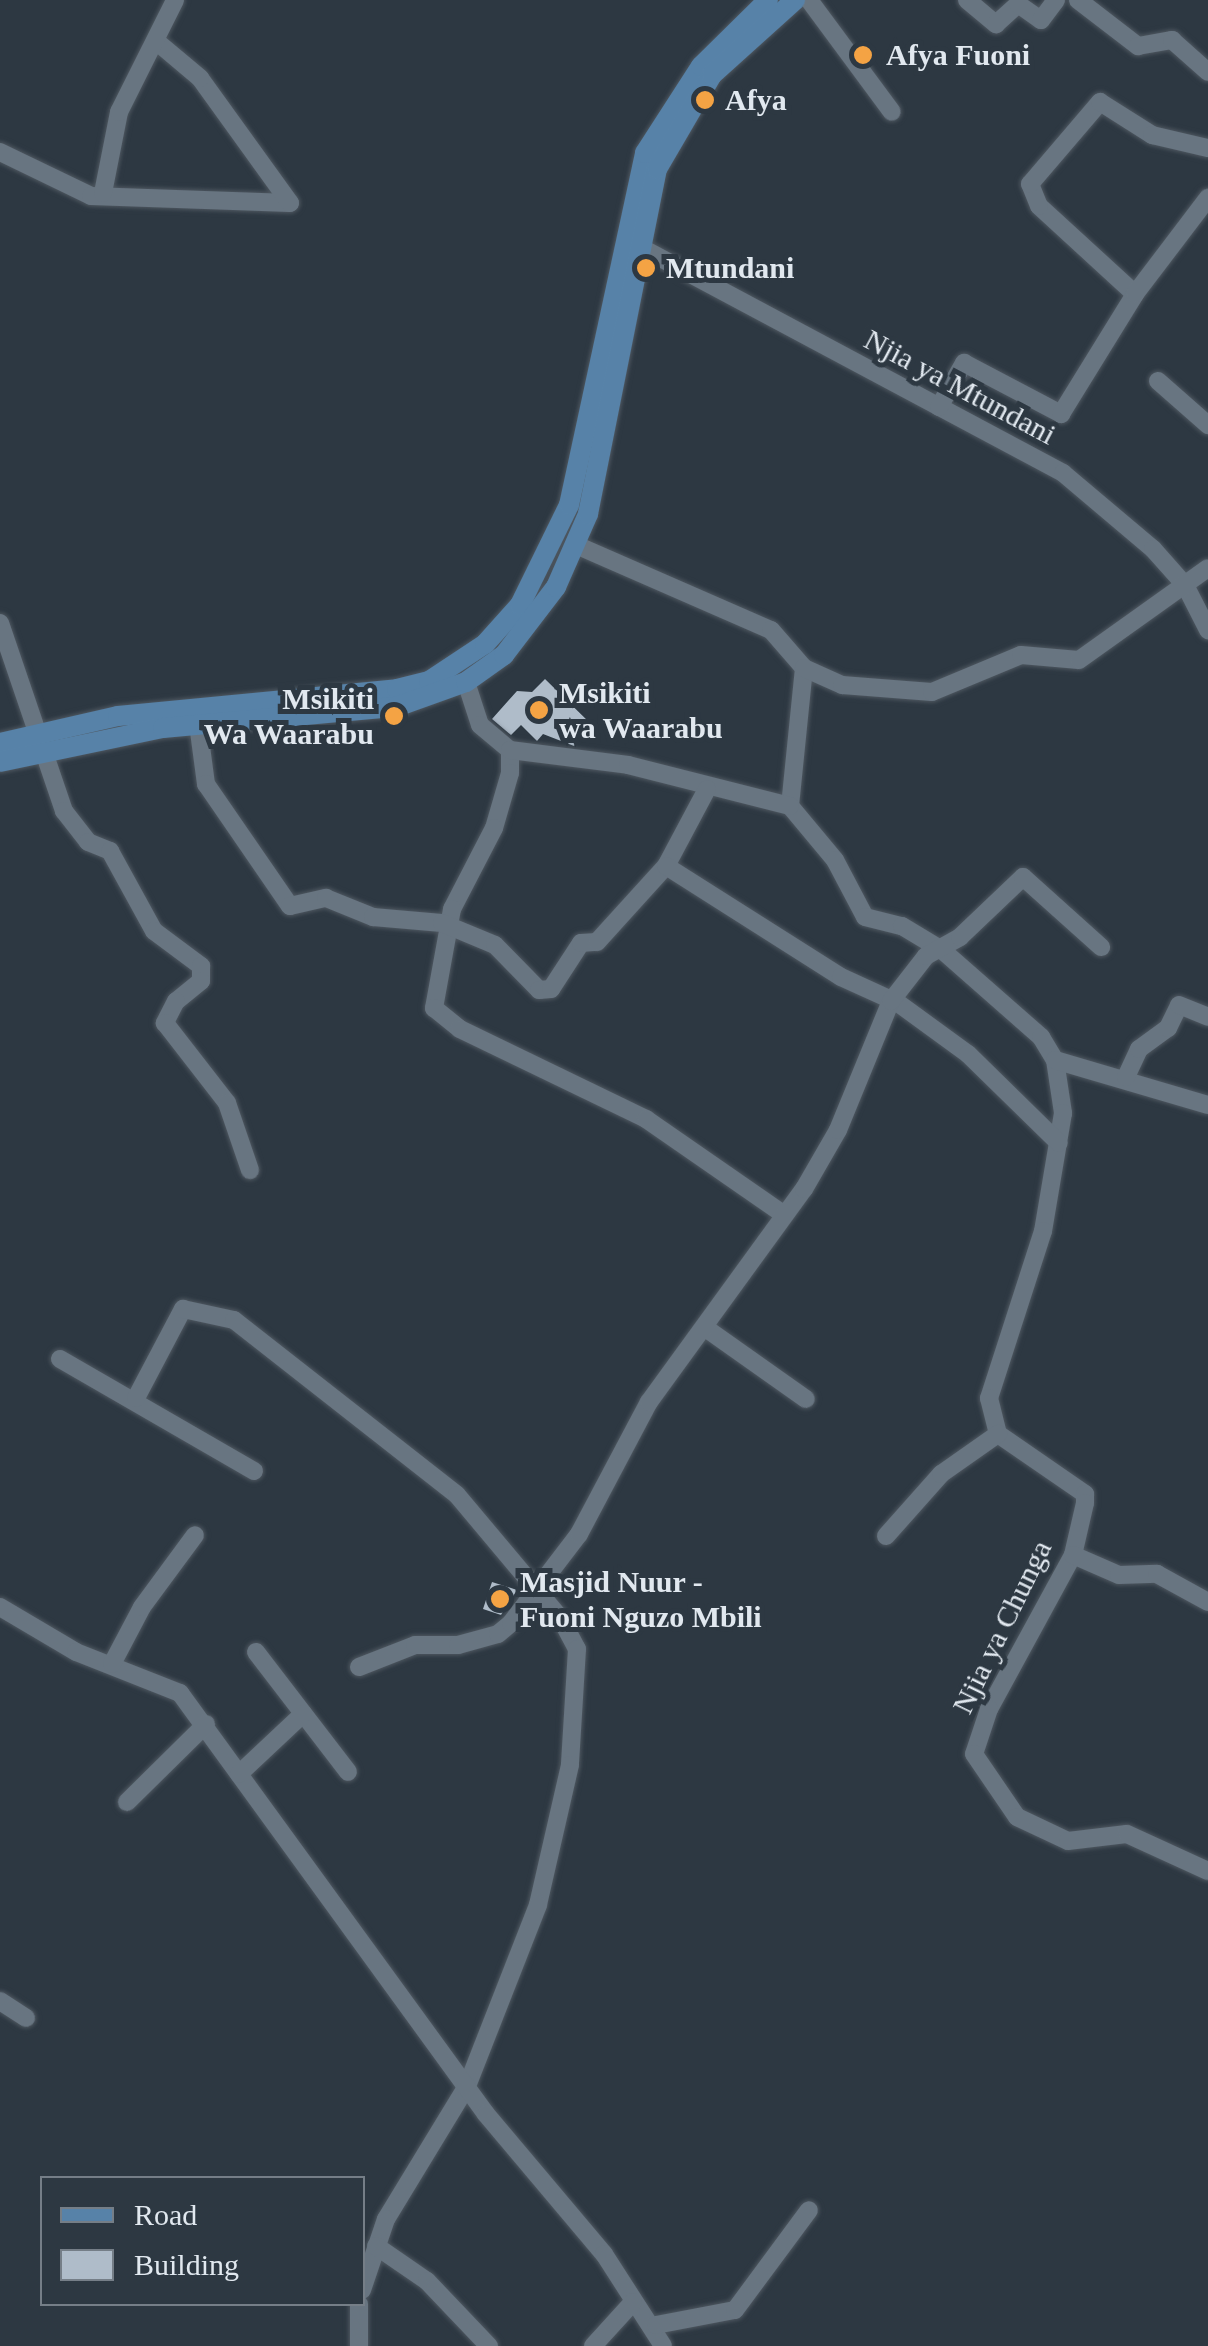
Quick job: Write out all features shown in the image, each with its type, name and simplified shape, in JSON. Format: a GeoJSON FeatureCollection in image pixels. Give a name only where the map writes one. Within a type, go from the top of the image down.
{"type":"FeatureCollection","features":[{"type":"Feature","properties":{"kind":"main road"},"geometry":{"type":"LineString","coordinates":[[0,762],[40,741],[180,708],[396,690],[452,669],[502,627],[538,573],[569,505],[646,153],[701,66],[768,0]]}},
{"type":"Feature","properties":{"kind":"main road"},"geometry":{"type":"LineString","coordinates":[[0,743],[396,707],[466,682],[530,625],[576,545],[602,464],[657,169],[712,75],[795,0]]}},
{"type":"Feature","properties":{"kind":"street"},"geometry":{"type":"LineString","coordinates":[[103,193],[119,112],[176,0]]}},
{"type":"Feature","properties":{"kind":"street"},"geometry":{"type":"LineString","coordinates":[[809,0],[892,112]]}},
{"type":"Feature","properties":{"kind":"street"},"geometry":{"type":"LineString","coordinates":[[968,0],[996,24],[1018,4],[1041,20],[1056,0]]}},
{"type":"Feature","properties":{"kind":"street"},"geometry":{"type":"LineString","coordinates":[[1078,0],[1138,46],[1172,40],[1208,72]]}},
{"type":"Feature","properties":{"kind":"street"},"geometry":{"type":"LineString","coordinates":[[0,152],[91,196],[103,193],[238,207],[290,203],[200,78],[156,40]]}},
{"type":"Feature","properties":{"kind":"street"},"geometry":{"type":"LineString","coordinates":[[1135,294],[1039,206],[1030,184],[1100,102],[1152,135],[1208,148]]}},
{"type":"Feature","properties":{"kind":"street"},"geometry":{"type":"LineString","coordinates":[[939,407],[964,363],[1060,414],[1135,294],[1208,198]]}},
{"type":"Feature","properties":{"kind":"street","name":"Njia ya Mtundani"},"geometry":{"type":"LineString","coordinates":[[640,247],[1063,474],[1185,585],[1208,630]]}},
{"type":"Feature","properties":{"kind":"street"},"geometry":{"type":"LineString","coordinates":[[1158,381],[1208,425]]}},
{"type":"Feature","properties":{"kind":"street"},"geometry":{"type":"LineString","coordinates":[[576,545],[772,630],[804,668],[842,685],[932,692],[1020,655],[1080,660],[1208,568]]}},
{"type":"Feature","properties":{"kind":"street"},"geometry":{"type":"LineString","coordinates":[[0,623],[40,741],[78,832],[110,851],[143,918],[200,966],[202,981],[176,1001],[165,1023],[227,1103],[250,1170]]}},
{"type":"Feature","properties":{"kind":"street"},"geometry":{"type":"LineString","coordinates":[[790,806],[804,668]]}},
{"type":"Feature","properties":{"kind":"street"},"geometry":{"type":"LineString","coordinates":[[466,682],[480,725],[510,750],[628,765],[790,806],[836,860],[866,917],[902,926],[942,950],[1041,1037],[1055,1060],[1059,1143],[1043,1231],[990,1398],[998,1434],[941,1474],[886,1536]]}},
{"type":"Feature","properties":{"kind":"street"},"geometry":{"type":"LineString","coordinates":[[198,724],[206,784],[290,906],[326,898],[373,917],[450,926],[494,945],[538,990],[551,990],[580,944],[598,942],[666,866],[707,788]]}},
{"type":"Feature","properties":{"kind":"street"},"geometry":{"type":"LineString","coordinates":[[510,750],[507,796],[450,926],[434,1008],[444,1020],[646,1119],[782,1213]]}},
{"type":"Feature","properties":{"kind":"street"},"geometry":{"type":"LineString","coordinates":[[666,866],[891,1001],[968,1054],[1059,1143]]}},
{"type":"Feature","properties":{"kind":"street"},"geometry":{"type":"LineString","coordinates":[[358,1667],[415,1645],[458,1645],[498,1634],[580,1534],[649,1402],[707,1329],[838,1130],[891,1001],[926,956],[942,950],[1023,877],[1101,947]]}},
{"type":"Feature","properties":{"kind":"street"},"geometry":{"type":"LineString","coordinates":[[1126,1077],[1139,1049],[1168,1028],[1179,1005],[1208,1017]]}},
{"type":"Feature","properties":{"kind":"street"},"geometry":{"type":"LineString","coordinates":[[1055,1060],[1126,1077],[1208,1104]]}},
{"type":"Feature","properties":{"kind":"street"},"geometry":{"type":"LineString","coordinates":[[136,1398],[183,1309],[234,1320],[457,1495],[533,1592],[562,1618],[577,1649],[570,1764],[538,1904],[467,2086],[376,2246],[365,2281]]}},
{"type":"Feature","properties":{"kind":"street"},"geometry":{"type":"LineString","coordinates":[[707,1329],[806,1399]]}},
{"type":"Feature","properties":{"kind":"street"},"geometry":{"type":"LineString","coordinates":[[60,1358],[136,1398],[254,1471]]}},
{"type":"Feature","properties":{"kind":"street","name":"Njia ya Chunga"},"geometry":{"type":"LineString","coordinates":[[998,1434],[1085,1494],[1072,1555],[989,1709],[974,1754],[986,1781],[1032,1824],[1068,1841],[1127,1834],[1208,1871]]}},
{"type":"Feature","properties":{"kind":"street"},"geometry":{"type":"LineString","coordinates":[[112,1664],[142,1607],[195,1536]]}},
{"type":"Feature","properties":{"kind":"street"},"geometry":{"type":"LineString","coordinates":[[1072,1555],[1120,1574],[1157,1574],[1208,1602]]}},
{"type":"Feature","properties":{"kind":"street"},"geometry":{"type":"LineString","coordinates":[[0,1608],[180,1693],[467,2086],[604,2254],[632,2302],[656,2325],[663,2346]]}},
{"type":"Feature","properties":{"kind":"street"},"geometry":{"type":"LineString","coordinates":[[256,1652],[348,1772]]}},
{"type":"Feature","properties":{"kind":"street"},"geometry":{"type":"LineString","coordinates":[[239,1774],[304,1714]]}},
{"type":"Feature","properties":{"kind":"street"},"geometry":{"type":"LineString","coordinates":[[127,1802],[206,1724]]}},
{"type":"Feature","properties":{"kind":"street"},"geometry":{"type":"LineString","coordinates":[[0,2001],[26,2018]]}},
{"type":"Feature","properties":{"kind":"street"},"geometry":{"type":"LineString","coordinates":[[656,2325],[735,2310],[809,2210]]}},
{"type":"Feature","properties":{"kind":"street"},"geometry":{"type":"LineString","coordinates":[[376,2246],[427,2281],[488,2346]]}},
{"type":"Feature","properties":{"kind":"street"},"geometry":{"type":"LineString","coordinates":[[593,2346],[632,2302]]}},
{"type":"Feature","properties":{"kind":"street"},"geometry":{"type":"LineString","coordinates":[[358,2306],[359,2346]]}},
{"type":"Feature","properties":{"kind":"building","name":"Msikiti wa Waarabu"},"geometry":{"type":"Polygon","coordinates":[[[545,679],[591,724],[574,746],[543,734],[537,741],[521,725],[511,735],[492,719],[517,691],[532,692],[545,679]]]}},
{"type":"Feature","properties":{"kind":"building","name":"Masjid Nuur - Fuoni Nguzo Mbili"},"geometry":{"type":"Polygon","coordinates":[[[492,1582],[517,1590],[501,1615],[483,1609],[492,1582]]]}},
{"type":"Feature","properties":{"kind":"place","name":"Afya Fuoni"},"geometry":{"type":"Point","coordinates":[863,55]}},
{"type":"Feature","properties":{"kind":"place","name":"Afya"},"geometry":{"type":"Point","coordinates":[705,100]}},
{"type":"Feature","properties":{"kind":"place","name":"Mtundani"},"geometry":{"type":"Point","coordinates":[646,268]}},
{"type":"Feature","properties":{"kind":"place","name":"Msikiti wa Waarabu"},"geometry":{"type":"Point","coordinates":[539,710]}},
{"type":"Feature","properties":{"kind":"place","name":"Msikiti Wa Waarabu"},"geometry":{"type":"Point","coordinates":[394,716]}},
{"type":"Feature","properties":{"kind":"place","name":"Masjid Nuur - Fuoni Nguzo Mbili"},"geometry":{"type":"Point","coordinates":[500,1599]}}]}
